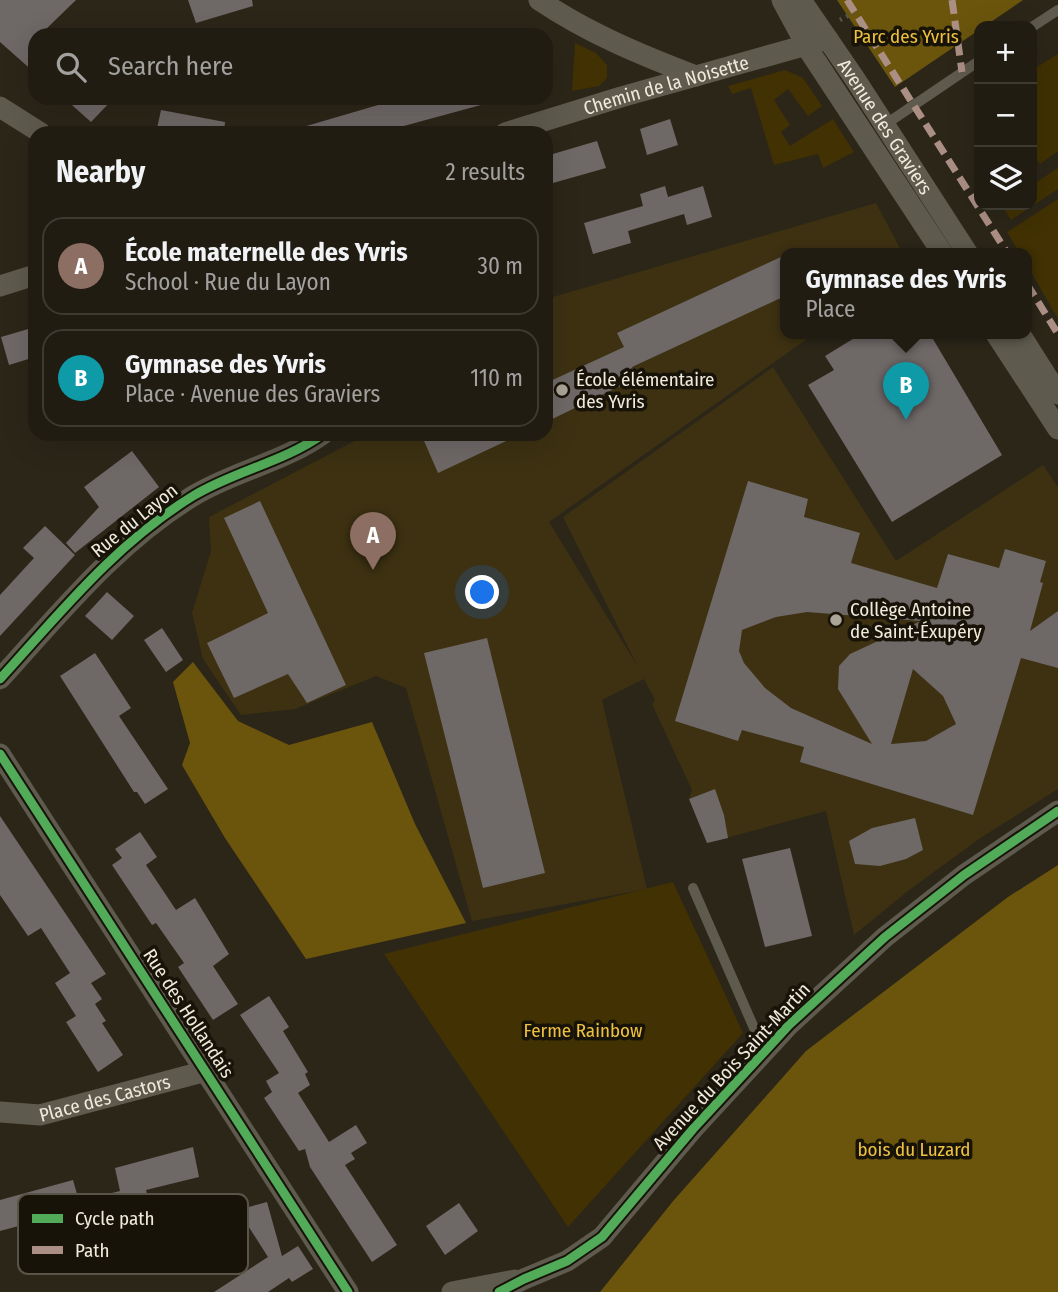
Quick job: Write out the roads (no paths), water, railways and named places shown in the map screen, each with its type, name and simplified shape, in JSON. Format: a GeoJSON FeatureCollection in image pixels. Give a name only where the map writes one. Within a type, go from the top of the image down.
{"type":"FeatureCollection","features":[{"type":"Feature","properties":{"kind":"street"},"geometry":{"type":"LineString","coordinates":[[539,0],[563,16],[626,49],[696,76]]}},
{"type":"Feature","properties":{"kind":"street","name":"Avenue des Graviers"},"geometry":{"type":"LineString","coordinates":[[782,0],[806,45],[939,248]]}},
{"type":"Feature","properties":{"kind":"street","name":"Avenue des Graviers"},"geometry":{"type":"LineString","coordinates":[[801,0],[964,248]]}},
{"type":"Feature","properties":{"kind":"street","name":"Chemin de la Noisette"},"geometry":{"type":"LineString","coordinates":[[528,126],[828,39]]}},
{"type":"Feature","properties":{"kind":"street"},"geometry":{"type":"LineString","coordinates":[[0,107],[30,126]]}},
{"type":"Feature","properties":{"kind":"street"},"geometry":{"type":"LineString","coordinates":[[0,286],[28,277]]}},
{"type":"Feature","properties":{"kind":"street"},"geometry":{"type":"LineString","coordinates":[[999,339],[1058,429]]}},
{"type":"Feature","properties":{"kind":"street"},"geometry":{"type":"LineString","coordinates":[[1023,339],[1058,394]]}},
{"type":"Feature","properties":{"kind":"street","name":"Rue du Layon"},"geometry":{"type":"LineString","coordinates":[[0,679],[112,557],[154,522],[195,494],[308,441]]}},
{"type":"Feature","properties":{"kind":"street","name":"Rue des Hollandais"},"geometry":{"type":"LineString","coordinates":[[0,754],[348,1292]]}},
{"type":"Feature","properties":{"kind":"street","name":"Avenue du Bois Saint-Martin"},"geometry":{"type":"LineString","coordinates":[[499,1292],[567,1261],[602,1237],[693,1129],[789,1025],[885,937],[964,876],[1058,811]]}},
{"type":"Feature","properties":{"kind":"street","name":"Place des Castors"},"geometry":{"type":"LineString","coordinates":[[0,1112],[40,1115],[206,1071]]}},
{"type":"Feature","properties":{"kind":"street","name":"Avenue du Bois Saint-Martin"},"geometry":{"type":"LineString","coordinates":[[452,1292],[524,1279]]}},
{"type":"Feature","properties":{"kind":"lane"},"geometry":{"type":"LineString","coordinates":[[1037,24],[1058,10]]}},
{"type":"Feature","properties":{"kind":"lane"},"geometry":{"type":"LineString","coordinates":[[867,137],[974,64]]}},
{"type":"Feature","properties":{"kind":"lane"},"geometry":{"type":"LineString","coordinates":[[693,888],[754,1028],[771,1044]]}},
{"type":"Feature","properties":{"kind":"place","name":"École élémentaire des Yvris"},"geometry":{"type":"Point","coordinates":[562,390]}},
{"type":"Feature","properties":{"kind":"place","name":"Gymnase des Yvris"},"geometry":{"type":"Point","coordinates":[906,420]}},
{"type":"Feature","properties":{"kind":"place","name":"École maternelle des Yvris"},"geometry":{"type":"Point","coordinates":[373,570]}},
{"type":"Feature","properties":{"kind":"place","name":"Collège Antoine de Saint-Éxupéry"},"geometry":{"type":"Point","coordinates":[836,620]}},
{"type":"Feature","properties":{"kind":"park label","name":"Parc des Yvris"},"geometry":{"type":"Point","coordinates":[906,36]}},
{"type":"Feature","properties":{"kind":"park label","name":"Ferme Rainbow"},"geometry":{"type":"Point","coordinates":[583,1030]}},
{"type":"Feature","properties":{"kind":"park label","name":"bois du Luzard"},"geometry":{"type":"Point","coordinates":[914,1149]}}]}
